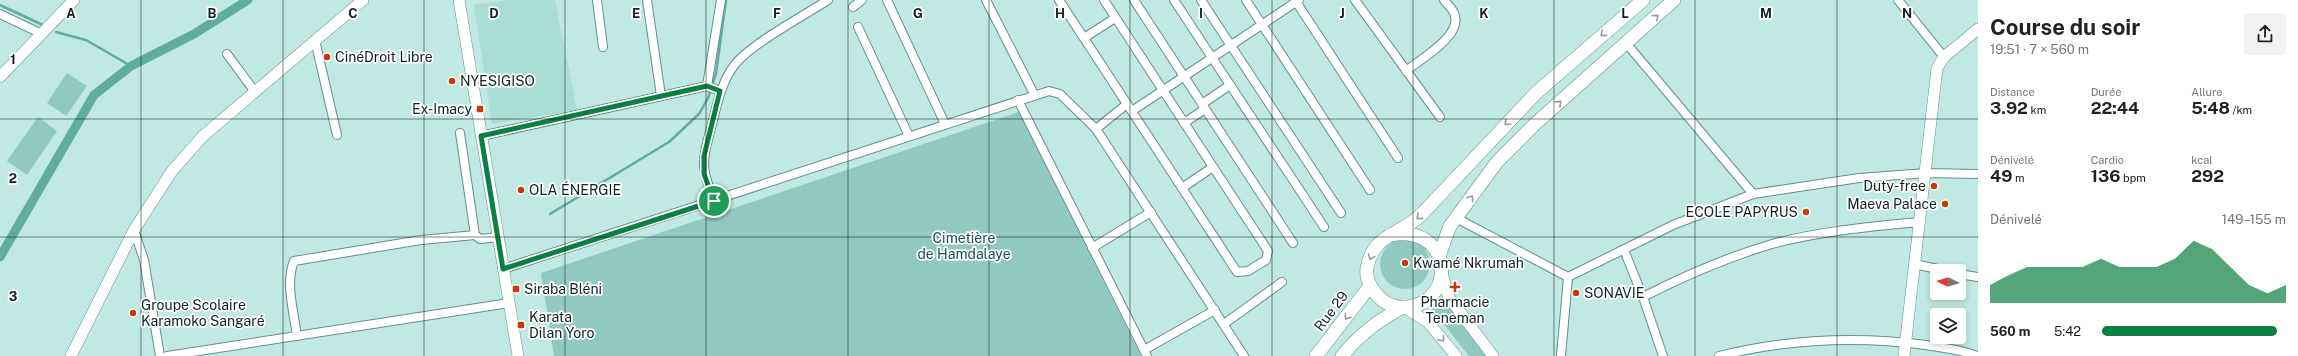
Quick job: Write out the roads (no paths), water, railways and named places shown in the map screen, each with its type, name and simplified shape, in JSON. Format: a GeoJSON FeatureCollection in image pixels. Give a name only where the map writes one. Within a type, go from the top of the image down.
{"type":"FeatureCollection","features":[{"type":"Feature","properties":{"kind":"main road"},"geometry":{"type":"LineString","coordinates":[[0,77],[74,0]]}},
{"type":"Feature","properties":{"kind":"main road"},"geometry":{"type":"LineString","coordinates":[[71,356],[134,230],[172,171],[203,136],[363,0]]}},
{"type":"Feature","properties":{"kind":"main road"},"geometry":{"type":"LineString","coordinates":[[460,0],[518,356]]}},
{"type":"Feature","properties":{"kind":"main road"},"geometry":{"type":"LineString","coordinates":[[1456,356],[1428,322],[1404,307],[1384,301],[1370,286],[1367,271],[1369,256],[1378,243],[1416,221],[1434,204],[1478,153],[1536,93],[1643,0]]}},
{"type":"Feature","properties":{"kind":"main road"},"geometry":{"type":"LineString","coordinates":[[1342,356],[1355,339],[1381,318],[1404,307],[1419,304],[1431,296],[1441,278],[1440,262],[1450,226],[1497,162],[1535,124],[1674,0]]}},
{"type":"Feature","properties":{"kind":"main road"},"geometry":{"type":"LineString","coordinates":[[1904,356],[1937,68],[1944,57],[1978,29]]}},
{"type":"Feature","properties":{"kind":"main road"},"geometry":{"type":"LineString","coordinates":[[1390,235],[1404,232],[1419,235],[1431,244],[1440,262],[1448,296],[1493,356]]}},
{"type":"Feature","properties":{"kind":"main road","name":"Rue 29"},"geometry":{"type":"LineString","coordinates":[[1316,356],[1370,286]]}},
{"type":"Feature","properties":{"kind":"street"},"geometry":{"type":"LineString","coordinates":[[597,0],[603,47]]}},
{"type":"Feature","properties":{"kind":"street"},"geometry":{"type":"LineString","coordinates":[[647,0],[661,96]]}},
{"type":"Feature","properties":{"kind":"street"},"geometry":{"type":"LineString","coordinates":[[707,86],[721,0]]}},
{"type":"Feature","properties":{"kind":"street"},"geometry":{"type":"LineString","coordinates":[[714,201],[704,174],[704,156],[720,91],[733,66],[751,50],[828,0]]}},
{"type":"Feature","properties":{"kind":"street"},"geometry":{"type":"LineString","coordinates":[[853,7],[862,0]]}},
{"type":"Feature","properties":{"kind":"street"},"geometry":{"type":"LineString","coordinates":[[887,0],[945,124]]}},
{"type":"Feature","properties":{"kind":"street"},"geometry":{"type":"LineString","coordinates":[[986,0],[1034,94]]}},
{"type":"Feature","properties":{"kind":"street"},"geometry":{"type":"LineString","coordinates":[[1059,0],[1237,272],[1248,271],[1266,260],[1268,251],[1104,0]]}},
{"type":"Feature","properties":{"kind":"street"},"geometry":{"type":"LineString","coordinates":[[1134,0],[1293,243]]}},
{"type":"Feature","properties":{"kind":"street"},"geometry":{"type":"LineString","coordinates":[[1174,0],[1324,227]]}},
{"type":"Feature","properties":{"kind":"street"},"geometry":{"type":"LineString","coordinates":[[1201,0],[1341,213]]}},
{"type":"Feature","properties":{"kind":"street"},"geometry":{"type":"LineString","coordinates":[[1246,0],[1370,190]]}},
{"type":"Feature","properties":{"kind":"street"},"geometry":{"type":"LineString","coordinates":[[1355,0],[1440,117]]}},
{"type":"Feature","properties":{"kind":"street"},"geometry":{"type":"LineString","coordinates":[[1406,71],[1452,35],[1455,24],[1454,13],[1444,0]]}},
{"type":"Feature","properties":{"kind":"street"},"geometry":{"type":"LineString","coordinates":[[1898,0],[1944,57]]}},
{"type":"Feature","properties":{"kind":"street"},"geometry":{"type":"LineString","coordinates":[[1132,111],[1297,1],[1398,158]]}},
{"type":"Feature","properties":{"kind":"street"},"geometry":{"type":"LineString","coordinates":[[0,14],[42,34]]}},
{"type":"Feature","properties":{"kind":"street"},"geometry":{"type":"LineString","coordinates":[[1084,38],[1115,18]]}},
{"type":"Feature","properties":{"kind":"street"},"geometry":{"type":"LineString","coordinates":[[858,28],[909,136]]}},
{"type":"Feature","properties":{"kind":"street"},"geometry":{"type":"LineString","coordinates":[[315,40],[337,135]]}},
{"type":"Feature","properties":{"kind":"street"},"geometry":{"type":"LineString","coordinates":[[1626,43],[1752,194]]}},
{"type":"Feature","properties":{"kind":"street"},"geometry":{"type":"LineString","coordinates":[[227,54],[255,92]]}},
{"type":"Feature","properties":{"kind":"street"},"geometry":{"type":"LineString","coordinates":[[1184,122],[1230,85]]}},
{"type":"Feature","properties":{"kind":"street"},"geometry":{"type":"LineString","coordinates":[[481,136],[707,86],[720,91]]}},
{"type":"Feature","properties":{"kind":"street"},"geometry":{"type":"LineString","coordinates":[[503,269],[714,201],[1034,94],[1049,91],[1060,94],[1096,129],[1244,356]]}},
{"type":"Feature","properties":{"kind":"street"},"geometry":{"type":"LineString","coordinates":[[1018,100],[1145,353],[1215,310]]}},
{"type":"Feature","properties":{"kind":"street"},"geometry":{"type":"LineString","coordinates":[[1096,129],[1127,104]]}},
{"type":"Feature","properties":{"kind":"street"},"geometry":{"type":"LineString","coordinates":[[460,133],[475,235],[480,239],[498,237]]}},
{"type":"Feature","properties":{"kind":"street"},"geometry":{"type":"LineString","coordinates":[[1182,188],[1213,167]]}},
{"type":"Feature","properties":{"kind":"street"},"geometry":{"type":"LineString","coordinates":[[1568,277],[1673,225],[1752,194],[1859,178],[1926,173],[1978,174]]}},
{"type":"Feature","properties":{"kind":"street"},"geometry":{"type":"LineString","coordinates":[[1092,248],[1151,212]]}},
{"type":"Feature","properties":{"kind":"street"},"geometry":{"type":"LineString","coordinates":[[1456,218],[1568,277]]}},
{"type":"Feature","properties":{"kind":"street"},"geometry":{"type":"LineString","coordinates":[[1643,297],[1688,274],[1772,245],[1821,234],[1919,222]]}},
{"type":"Feature","properties":{"kind":"street"},"geometry":{"type":"LineString","coordinates":[[134,230],[144,260],[160,356]]}},
{"type":"Feature","properties":{"kind":"street"},"geometry":{"type":"LineString","coordinates":[[297,336],[291,289],[291,269],[294,261],[421,240],[475,235]]}},
{"type":"Feature","properties":{"kind":"street"},"geometry":{"type":"LineString","coordinates":[[1624,250],[1643,297],[1663,356]]}},
{"type":"Feature","properties":{"kind":"street"},"geometry":{"type":"LineString","coordinates":[[1914,264],[1930,267]]}},
{"type":"Feature","properties":{"kind":"street"},"geometry":{"type":"LineString","coordinates":[[1966,275],[1978,277]]}},
{"type":"Feature","properties":{"kind":"street"},"geometry":{"type":"LineString","coordinates":[[1561,356],[1568,277]]}},
{"type":"Feature","properties":{"kind":"street"},"geometry":{"type":"LineString","coordinates":[[1224,324],[1282,282]]}},
{"type":"Feature","properties":{"kind":"street"},"geometry":{"type":"LineString","coordinates":[[167,356],[509,303]]}},
{"type":"Feature","properties":{"kind":"street"},"geometry":{"type":"LineString","coordinates":[[1719,356],[1753,348],[1814,340],[1905,343],[1965,351],[1977,356]]}},
{"type":"Feature","properties":{"kind":"waterway"},"geometry":{"type":"LineString","coordinates":[[0,257],[94,95],[131,66],[194,34],[248,0]]}},
{"type":"Feature","properties":{"kind":"waterway"},"geometry":{"type":"LineString","coordinates":[[550,214],[669,142],[699,114],[708,98],[716,73],[726,0]]}},
{"type":"Feature","properties":{"kind":"waterway"},"geometry":{"type":"LineString","coordinates":[[0,5],[45,26]]}},
{"type":"Feature","properties":{"kind":"waterway"},"geometry":{"type":"LineString","coordinates":[[56,32],[86,40],[131,66]]}},
{"type":"Feature","properties":{"kind":"place","name":"CinéDroit Libre"},"geometry":{"type":"Point","coordinates":[327,57]}},
{"type":"Feature","properties":{"kind":"place","name":"NYESIGISO"},"geometry":{"type":"Point","coordinates":[452,81]}},
{"type":"Feature","properties":{"kind":"place","name":"Ex-Imacy"},"geometry":{"type":"Point","coordinates":[480,109]}},
{"type":"Feature","properties":{"kind":"place","name":"Duty-free"},"geometry":{"type":"Point","coordinates":[1934,186]}},
{"type":"Feature","properties":{"kind":"place","name":"OLA ÉNERGIE"},"geometry":{"type":"Point","coordinates":[521,190]}},
{"type":"Feature","properties":{"kind":"place","name":"Maeva Palace"},"geometry":{"type":"Point","coordinates":[1945,204]}},
{"type":"Feature","properties":{"kind":"place","name":"ECOLE PAPYRUS"},"geometry":{"type":"Point","coordinates":[1806,212]}},
{"type":"Feature","properties":{"kind":"place","name":"Kwamé Nkrumah"},"geometry":{"type":"Point","coordinates":[1405,263]}},
{"type":"Feature","properties":{"kind":"place","name":"Pharmacie Teneman"},"geometry":{"type":"Point","coordinates":[1455,287]}},
{"type":"Feature","properties":{"kind":"place","name":"Siraba Bléni"},"geometry":{"type":"Point","coordinates":[516,289]}},
{"type":"Feature","properties":{"kind":"place","name":"SONAVIE"},"geometry":{"type":"Point","coordinates":[1576,293]}},
{"type":"Feature","properties":{"kind":"place","name":"Groupe Scolaire Karamoko Sangaré"},"geometry":{"type":"Point","coordinates":[133,313]}},
{"type":"Feature","properties":{"kind":"place","name":"Karata Dilan Yoro"},"geometry":{"type":"Point","coordinates":[521,325]}},
{"type":"Feature","properties":{"kind":"park label","name":"Cimetière de Hamdalaye"},"geometry":{"type":"Point","coordinates":[964,246]}}]}
